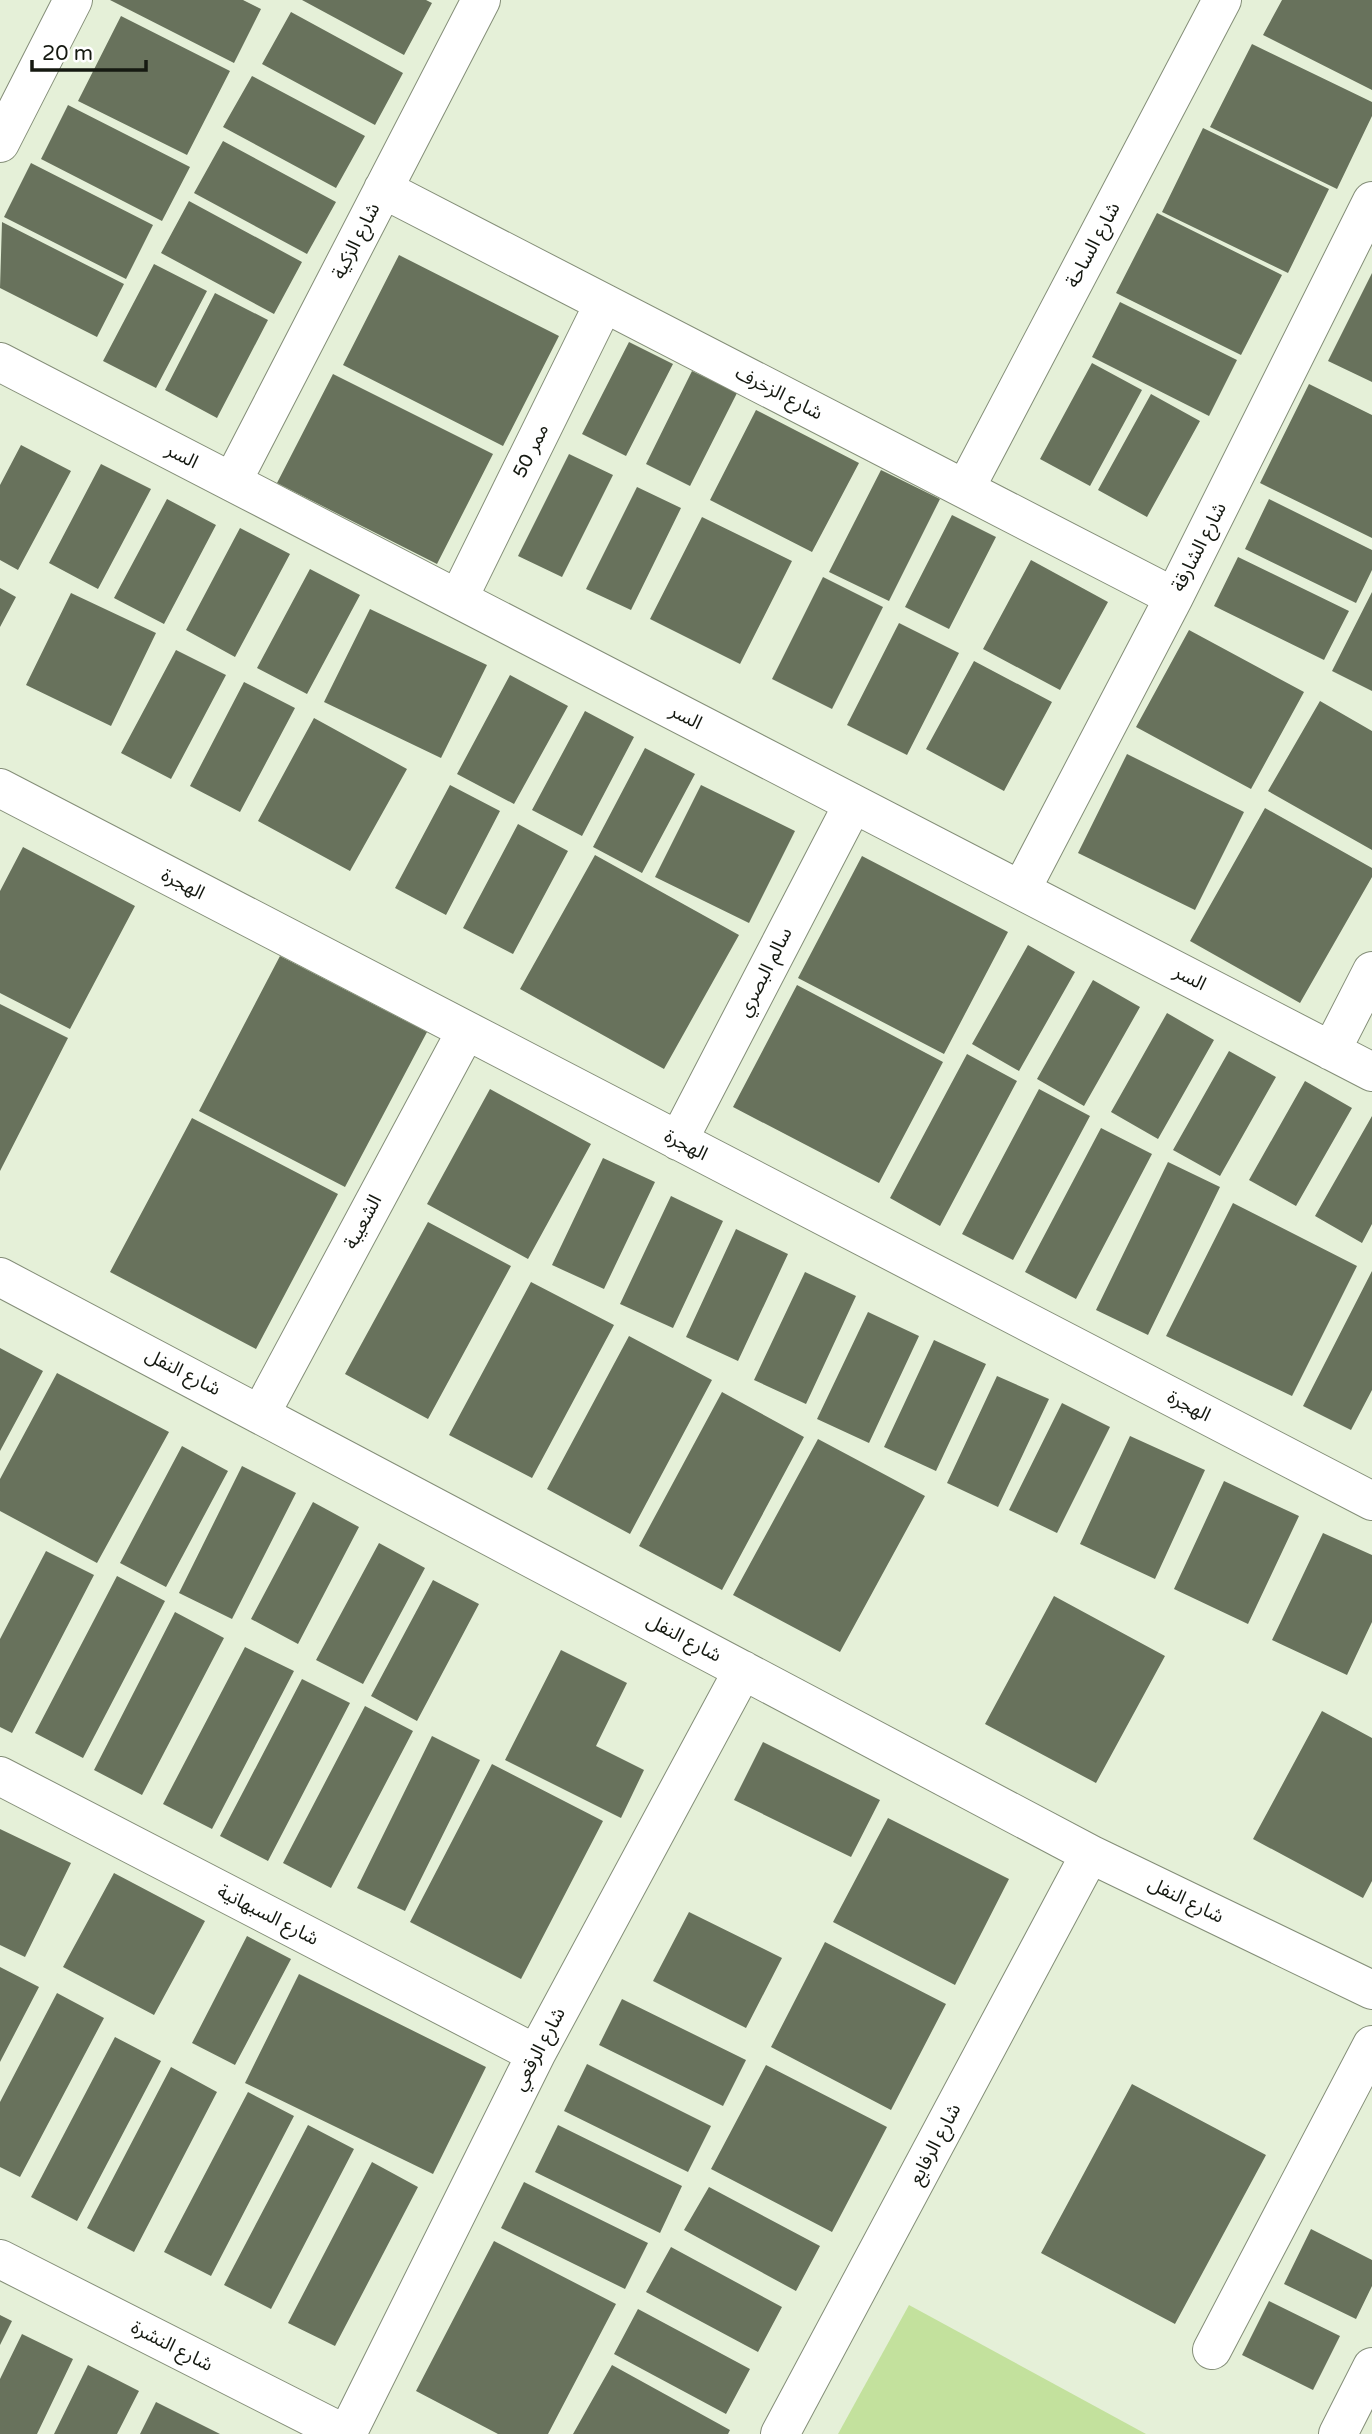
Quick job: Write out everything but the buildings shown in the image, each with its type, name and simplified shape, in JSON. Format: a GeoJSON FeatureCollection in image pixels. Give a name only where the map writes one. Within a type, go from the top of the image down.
{"type":"FeatureCollection","features":[{"type":"Feature","properties":{"kind":"street"},"geometry":{"type":"LineString","coordinates":[[0,143],[73,0]]}},
{"type":"Feature","properties":{"kind":"street","name":"شارع الزكية"},"geometry":{"type":"LineString","coordinates":[[232,482],[481,0]]}},
{"type":"Feature","properties":{"kind":"street","name":"شارع الساحة"},"geometry":{"type":"LineString","coordinates":[[965,489],[1222,0]]}},
{"type":"Feature","properties":{"kind":"street","name":"شارع الزخرف"},"geometry":{"type":"LineString","coordinates":[[383,189],[1174,597]]}},
{"type":"Feature","properties":{"kind":"street","name":"شارع الشارقة"},"geometry":{"type":"LineString","coordinates":[[1021,890],[1174,597],[1369,213]]}},
{"type":"Feature","properties":{"kind":"street","name":"ممر 50"},"geometry":{"type":"LineString","coordinates":[[458,599],[604,303]]}},
{"type":"Feature","properties":{"kind":"street","name":"السر"},"geometry":{"type":"LineString","coordinates":[[0,362],[1372,1072]]}},
{"type":"Feature","properties":{"kind":"street","name":"الهجرة"},"geometry":{"type":"LineString","coordinates":[[0,788],[1372,1501]]}},
{"type":"Feature","properties":{"kind":"street","name":"سالم البصري"},"geometry":{"type":"LineString","coordinates":[[678,1140],[853,804]]}},
{"type":"Feature","properties":{"kind":"street"},"geometry":{"type":"LineString","coordinates":[[1331,1051],[1372,971]]}},
{"type":"Feature","properties":{"kind":"street","name":"الشعيبة"},"geometry":{"type":"LineString","coordinates":[[261,1413],[466,1031]]}},
{"type":"Feature","properties":{"kind":"street","name":"شارع النفل"},"geometry":{"type":"LineString","coordinates":[[0,1277],[1090,1854],[1372,1990]]}},
{"type":"Feature","properties":{"kind":"street","name":"شارع الرقعي"},"geometry":{"type":"LineString","coordinates":[[346,2434],[536,2054],[743,1670]]}},
{"type":"Feature","properties":{"kind":"street","name":"شارع السبهانية"},"geometry":{"type":"LineString","coordinates":[[0,1776],[536,2054]]}},
{"type":"Feature","properties":{"kind":"street","name":"شارع الرفايع"},"geometry":{"type":"LineString","coordinates":[[780,2434],[1090,1854]]}},
{"type":"Feature","properties":{"kind":"street"},"geometry":{"type":"LineString","coordinates":[[1212,2350],[1372,2045]]}},
{"type":"Feature","properties":{"kind":"street","name":"شارع النشرة"},"geometry":{"type":"LineString","coordinates":[[0,2259],[346,2434]]}},
{"type":"Feature","properties":{"kind":"street"},"geometry":{"type":"LineString","coordinates":[[1338,2434],[1372,2367]]}},
{"type":"Feature","properties":{"kind":"green space"},"geometry":{"type":"Polygon","coordinates":[[[909,2305],[1146,2434],[838,2434],[909,2305]]]}}]}
